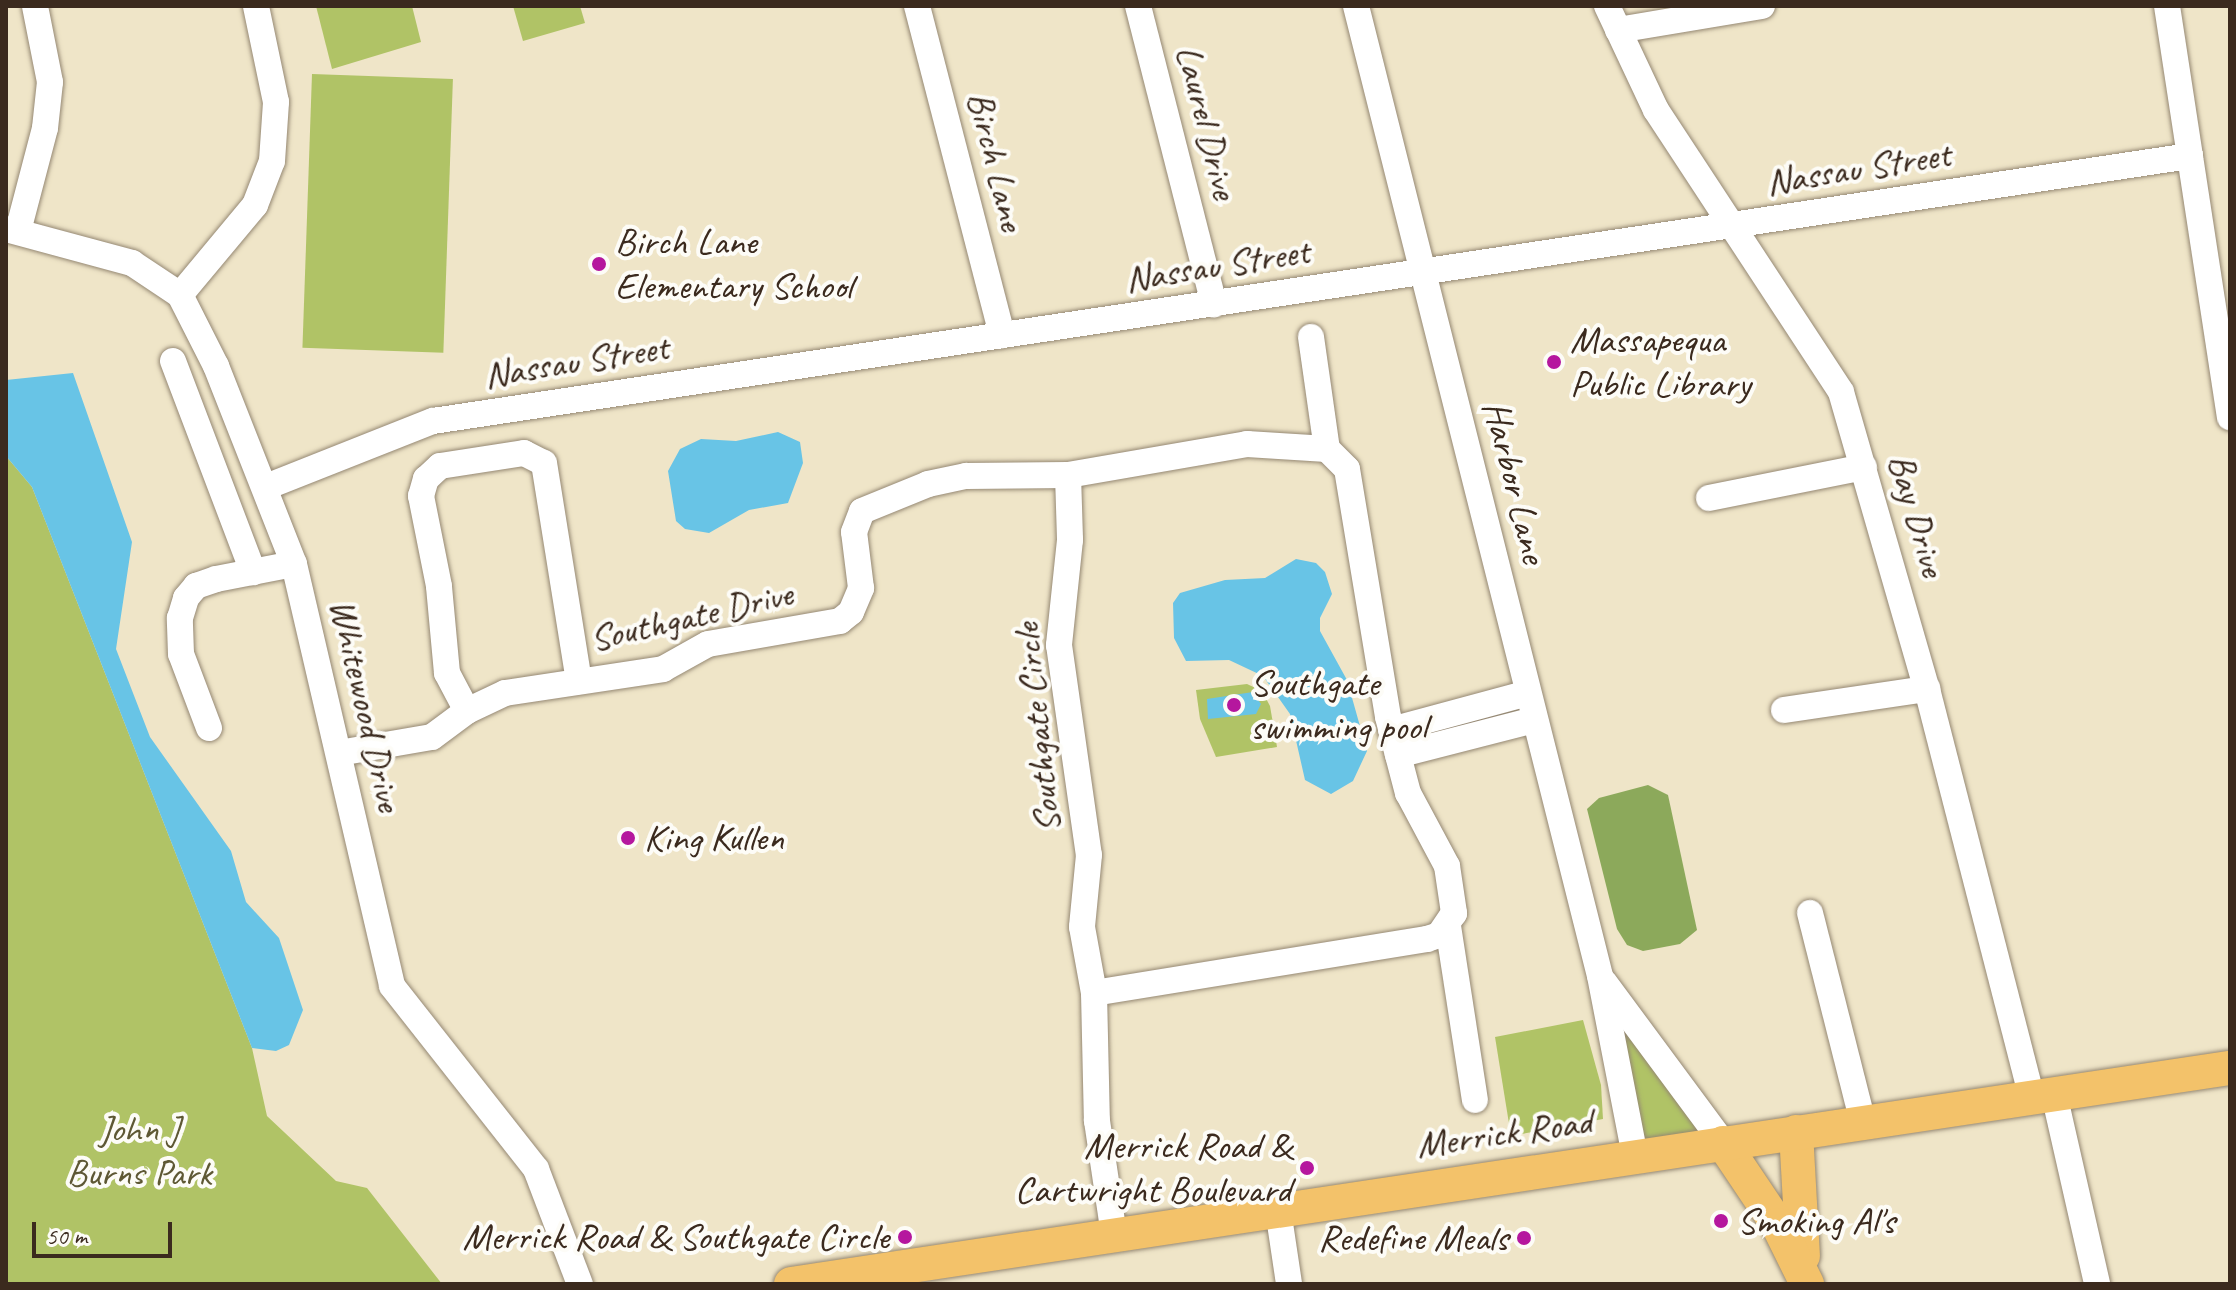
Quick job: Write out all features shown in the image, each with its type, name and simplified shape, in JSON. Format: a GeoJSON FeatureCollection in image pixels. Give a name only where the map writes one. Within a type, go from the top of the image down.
{"type":"FeatureCollection","features":[{"type":"Feature","properties":{"kind":"main road","name":"Merrick Road"},"geometry":{"type":"LineString","coordinates":[[791,1284],[2230,1068]]}},
{"type":"Feature","properties":{"kind":"main road"},"geometry":{"type":"LineString","coordinates":[[1796,1132],[1806,1278]]}},
{"type":"Feature","properties":{"kind":"main road"},"geometry":{"type":"LineString","coordinates":[[1723,1143],[1806,1278]]}},
{"type":"Feature","properties":{"kind":"street"},"geometry":{"type":"LineString","coordinates":[[12,230],[45,128],[50,82],[35,6]]}},
{"type":"Feature","properties":{"kind":"street"},"geometry":{"type":"LineString","coordinates":[[180,295],[255,205],[272,161],[276,102],[256,6]]}},
{"type":"Feature","properties":{"kind":"street","name":"Birch Lane"},"geometry":{"type":"LineString","coordinates":[[917,6],[1002,335]]}},
{"type":"Feature","properties":{"kind":"street","name":"Laurel Drive"},"geometry":{"type":"LineString","coordinates":[[1138,6],[1214,304]]}},
{"type":"Feature","properties":{"kind":"street","name":"Harbor Lane"},"geometry":{"type":"LineString","coordinates":[[1356,6],[1600,976],[1635,1156]]}},
{"type":"Feature","properties":{"kind":"street","name":"Bay Drive"},"geometry":{"type":"LineString","coordinates":[[1607,6],[1656,110],[1841,392],[2097,1284]]}},
{"type":"Feature","properties":{"kind":"street"},"geometry":{"type":"LineString","coordinates":[[1618,30],[1762,6]]}},
{"type":"Feature","properties":{"kind":"street"},"geometry":{"type":"LineString","coordinates":[[2167,6],[2230,417]]}},
{"type":"Feature","properties":{"kind":"street","name":"Nassau Street"},"geometry":{"type":"LineString","coordinates":[[266,487],[433,421],[2190,156]]}},
{"type":"Feature","properties":{"kind":"street","name":"Whitewood Drive"},"geometry":{"type":"LineString","coordinates":[[12,230],[132,263],[159,276],[180,295],[266,487],[294,564],[392,986],[536,1169],[580,1284]]}},
{"type":"Feature","properties":{"kind":"street"},"geometry":{"type":"LineString","coordinates":[[1094,993],[1427,939],[1448,926],[1454,913],[1447,866],[1408,793],[1391,730],[1347,469],[1327,449],[1311,337]]}},
{"type":"Feature","properties":{"kind":"street"},"geometry":{"type":"LineString","coordinates":[[173,361],[253,572]]}},
{"type":"Feature","properties":{"kind":"street"},"geometry":{"type":"LineString","coordinates":[[1068,475],[1209,447],[1327,449]]}},
{"type":"Feature","properties":{"kind":"street"},"geometry":{"type":"LineString","coordinates":[[467,711],[447,673],[439,586],[421,496],[426,479],[440,466],[524,453],[544,463],[579,681]]}},
{"type":"Feature","properties":{"kind":"street"},"geometry":{"type":"LineString","coordinates":[[1709,498],[1864,467]]}},
{"type":"Feature","properties":{"kind":"street","name":"Southgate Drive"},"geometry":{"type":"LineString","coordinates":[[339,753],[432,737],[467,711],[505,693],[663,669],[727,639],[840,621],[851,612],[861,588],[856,521],[880,501],[966,476],[1068,475]]}},
{"type":"Feature","properties":{"kind":"street","name":"Southgate Circle"},"geometry":{"type":"LineString","coordinates":[[1068,475],[1070,540],[1059,645],[1089,855],[1082,927],[1094,993],[1097,1121],[1114,1235]]}},
{"type":"Feature","properties":{"kind":"street"},"geometry":{"type":"LineString","coordinates":[[209,728],[181,654],[180,618],[196,586],[294,564]]}},
{"type":"Feature","properties":{"kind":"street"},"geometry":{"type":"LineString","coordinates":[[1784,710],[1927,689]]}},
{"type":"Feature","properties":{"kind":"street"},"geometry":{"type":"LineString","coordinates":[[1391,730],[1528,693]]}},
{"type":"Feature","properties":{"kind":"street"},"geometry":{"type":"LineString","coordinates":[[1398,755],[1534,720]]}},
{"type":"Feature","properties":{"kind":"street"},"geometry":{"type":"LineString","coordinates":[[1810,913],[1863,1122]]}},
{"type":"Feature","properties":{"kind":"street"},"geometry":{"type":"LineString","coordinates":[[1448,926],[1475,1100]]}},
{"type":"Feature","properties":{"kind":"street","name":"Harbor Lane"},"geometry":{"type":"LineString","coordinates":[[1600,976],[1723,1143]]}},
{"type":"Feature","properties":{"kind":"street"},"geometry":{"type":"LineString","coordinates":[[1278,1210],[1289,1284]]}},
{"type":"Feature","properties":{"kind":"green space"},"geometry":{"type":"Polygon","coordinates":[[[316,6],[412,6],[421,42],[332,69],[316,6]]]}},
{"type":"Feature","properties":{"kind":"green space"},"geometry":{"type":"Polygon","coordinates":[[[513,6],[580,6],[585,23],[523,41],[513,6]]]}},
{"type":"Feature","properties":{"kind":"green space"},"geometry":{"type":"Polygon","coordinates":[[[312,74],[453,79],[443,353],[302,348],[312,74]]]}},
{"type":"Feature","properties":{"kind":"green space","name":"John J Burns Park"},"geometry":{"type":"Polygon","coordinates":[[[6,456],[32,487],[252,1048],[267,1116],[336,1181],[367,1188],[442,1284],[6,1284],[6,456]]]}},
{"type":"Feature","properties":{"kind":"green space"},"geometry":{"type":"Polygon","coordinates":[[[1247,684],[1262,691],[1270,706],[1277,747],[1216,757],[1200,719],[1196,690],[1247,684]]]}},
{"type":"Feature","properties":{"kind":"green space"},"geometry":{"type":"Polygon","coordinates":[[[1648,785],[1668,795],[1697,930],[1680,944],[1643,951],[1627,945],[1617,929],[1587,809],[1599,798],[1648,785]]]}},
{"type":"Feature","properties":{"kind":"green space"},"geometry":{"type":"Polygon","coordinates":[[[1603,984],[1720,1142],[1637,1154],[1603,984]]]}},
{"type":"Feature","properties":{"kind":"green space"},"geometry":{"type":"Polygon","coordinates":[[[1583,1020],[1601,1085],[1603,1119],[1511,1136],[1495,1037],[1583,1020]]]}},
{"type":"Feature","properties":{"kind":"water"},"geometry":{"type":"Polygon","coordinates":[[[73,373],[132,542],[116,649],[150,737],[231,851],[246,902],[279,938],[303,1010],[289,1045],[276,1051],[252,1048],[32,487],[6,456],[6,380],[73,373]]]}},
{"type":"Feature","properties":{"kind":"water"},"geometry":{"type":"Polygon","coordinates":[[[778,432],[800,442],[803,463],[788,503],[749,510],[709,533],[685,529],[676,521],[668,471],[680,449],[701,439],[736,441],[778,432]]]}},
{"type":"Feature","properties":{"kind":"water"},"geometry":{"type":"Polygon","coordinates":[[[1296,559],[1316,563],[1325,572],[1332,594],[1320,618],[1320,631],[1347,680],[1367,751],[1353,781],[1331,794],[1305,780],[1290,714],[1263,676],[1229,660],[1186,661],[1174,638],[1173,603],[1180,593],[1225,580],[1265,578],[1296,559]]]}},
{"type":"Feature","properties":{"kind":"water","name":"Southgate swimming pool"},"geometry":{"type":"Polygon","coordinates":[[[1253,692],[1261,704],[1256,714],[1208,719],[1207,699],[1253,692]]]}},
{"type":"Feature","properties":{"kind":"place","name":"Birch Lane Elementary School"},"geometry":{"type":"Point","coordinates":[599,264]}},
{"type":"Feature","properties":{"kind":"place","name":"Massapequa Public Library"},"geometry":{"type":"Point","coordinates":[1554,362]}},
{"type":"Feature","properties":{"kind":"place","name":"Southgate swimming pool"},"geometry":{"type":"Point","coordinates":[1234,705]}},
{"type":"Feature","properties":{"kind":"place","name":"King Kullen"},"geometry":{"type":"Point","coordinates":[628,838]}},
{"type":"Feature","properties":{"kind":"place","name":"Merrick Road & Cartwright Boulevard"},"geometry":{"type":"Point","coordinates":[1307,1168]}},
{"type":"Feature","properties":{"kind":"place","name":"Smoking Al's"},"geometry":{"type":"Point","coordinates":[1721,1221]}},
{"type":"Feature","properties":{"kind":"place","name":"Merrick Road & Southgate Circle"},"geometry":{"type":"Point","coordinates":[905,1237]}},
{"type":"Feature","properties":{"kind":"place","name":"Redefine Meals"},"geometry":{"type":"Point","coordinates":[1524,1238]}}]}
